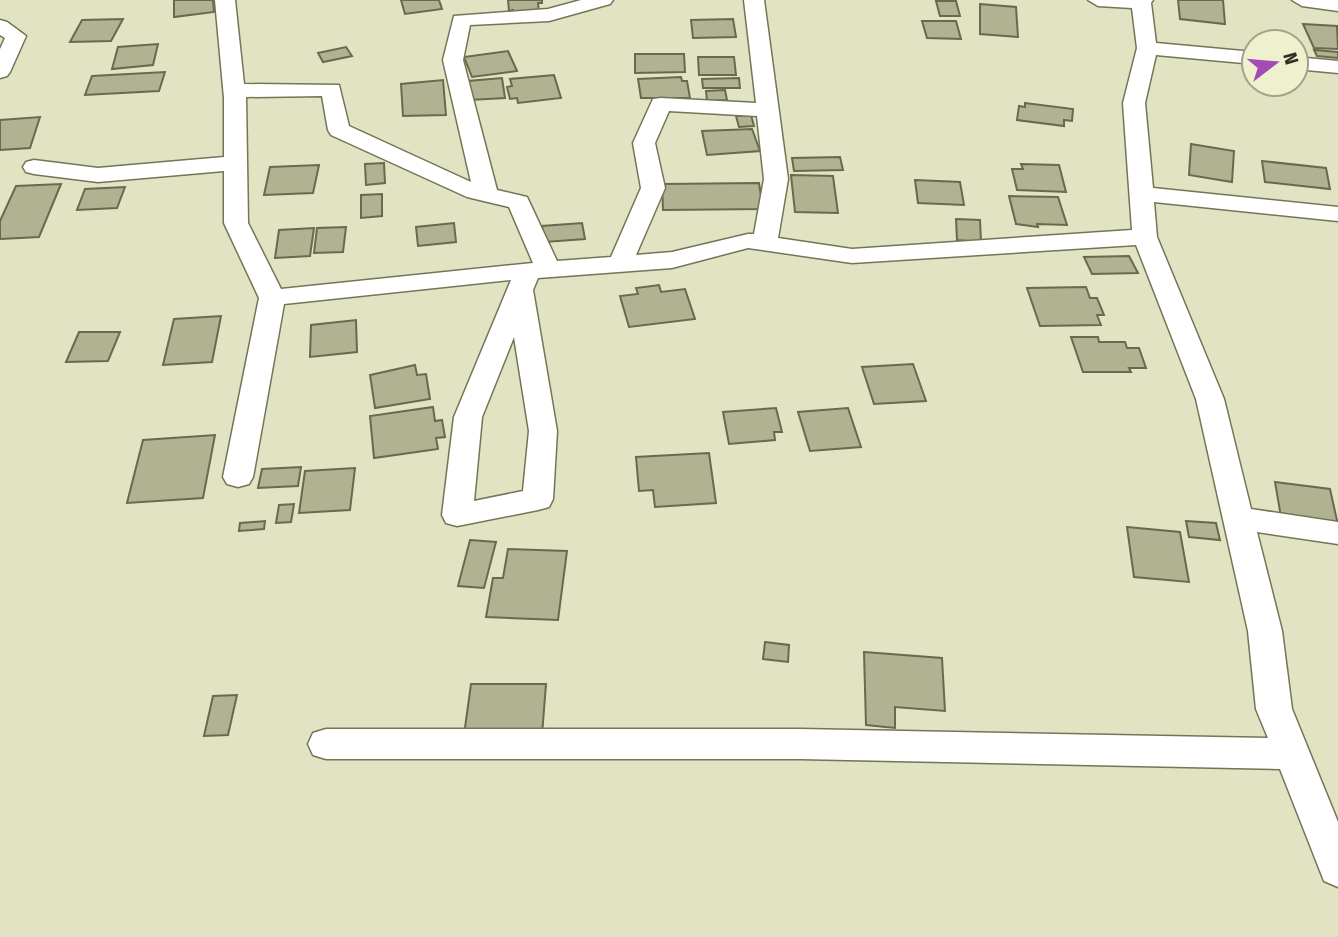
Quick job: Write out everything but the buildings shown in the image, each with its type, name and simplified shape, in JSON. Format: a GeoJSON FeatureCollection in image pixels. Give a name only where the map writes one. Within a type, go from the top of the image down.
{"type":"FeatureCollection","features":[{"type":"Feature","properties":{"kind":"street"},"geometry":{"type":"LineString","coordinates":[[225,0],[235,91],[236,223],[272,298],[238,477]]}},
{"type":"Feature","properties":{"kind":"street"},"geometry":{"type":"LineString","coordinates":[[456,0],[461,23],[453,60],[486,194]]}},
{"type":"Feature","properties":{"kind":"street"},"geometry":{"type":"LineString","coordinates":[[461,23],[461,20],[549,15],[604,0]]}},
{"type":"Feature","properties":{"kind":"street"},"geometry":{"type":"LineString","coordinates":[[754,0],[776,178],[765,242]]}},
{"type":"Feature","properties":{"kind":"street"},"geometry":{"type":"LineString","coordinates":[[1098,0],[1142,1],[1147,48],[1135,103],[1145,237],[1210,399],[1265,631],[1274,709],[1338,870]]}},
{"type":"Feature","properties":{"kind":"street"},"geometry":{"type":"LineString","coordinates":[[1302,0],[1338,5]]}},
{"type":"Feature","properties":{"kind":"street"},"geometry":{"type":"LineString","coordinates":[[0,26],[16,36],[0,72]]}},
{"type":"Feature","properties":{"kind":"street"},"geometry":{"type":"LineString","coordinates":[[1147,48],[1240,57]]}},
{"type":"Feature","properties":{"kind":"street"},"geometry":{"type":"LineString","coordinates":[[1310,64],[1338,67]]}},
{"type":"Feature","properties":{"kind":"street"},"geometry":{"type":"LineString","coordinates":[[235,91],[332,89],[339,130],[486,194],[519,202],[532,276],[542,431],[538,499],[457,515],[468,417],[532,276]]}},
{"type":"Feature","properties":{"kind":"street"},"geometry":{"type":"LineString","coordinates":[[620,264],[653,188],[644,143],[661,104],[768,110]]}},
{"type":"Feature","properties":{"kind":"street"},"geometry":{"type":"LineString","coordinates":[[34,167],[98,175],[236,163]]}},
{"type":"Feature","properties":{"kind":"street"},"geometry":{"type":"LineString","coordinates":[[1142,194],[1338,214]]}},
{"type":"Feature","properties":{"kind":"street"},"geometry":{"type":"LineString","coordinates":[[272,298],[532,276],[672,260],[748,241],[852,256],[1145,237]]}},
{"type":"Feature","properties":{"kind":"street"},"geometry":{"type":"LineString","coordinates":[[1237,518],[1338,533]]}},
{"type":"Feature","properties":{"kind":"street"},"geometry":{"type":"LineString","coordinates":[[326,744],[800,744],[1292,754]]}}]}
